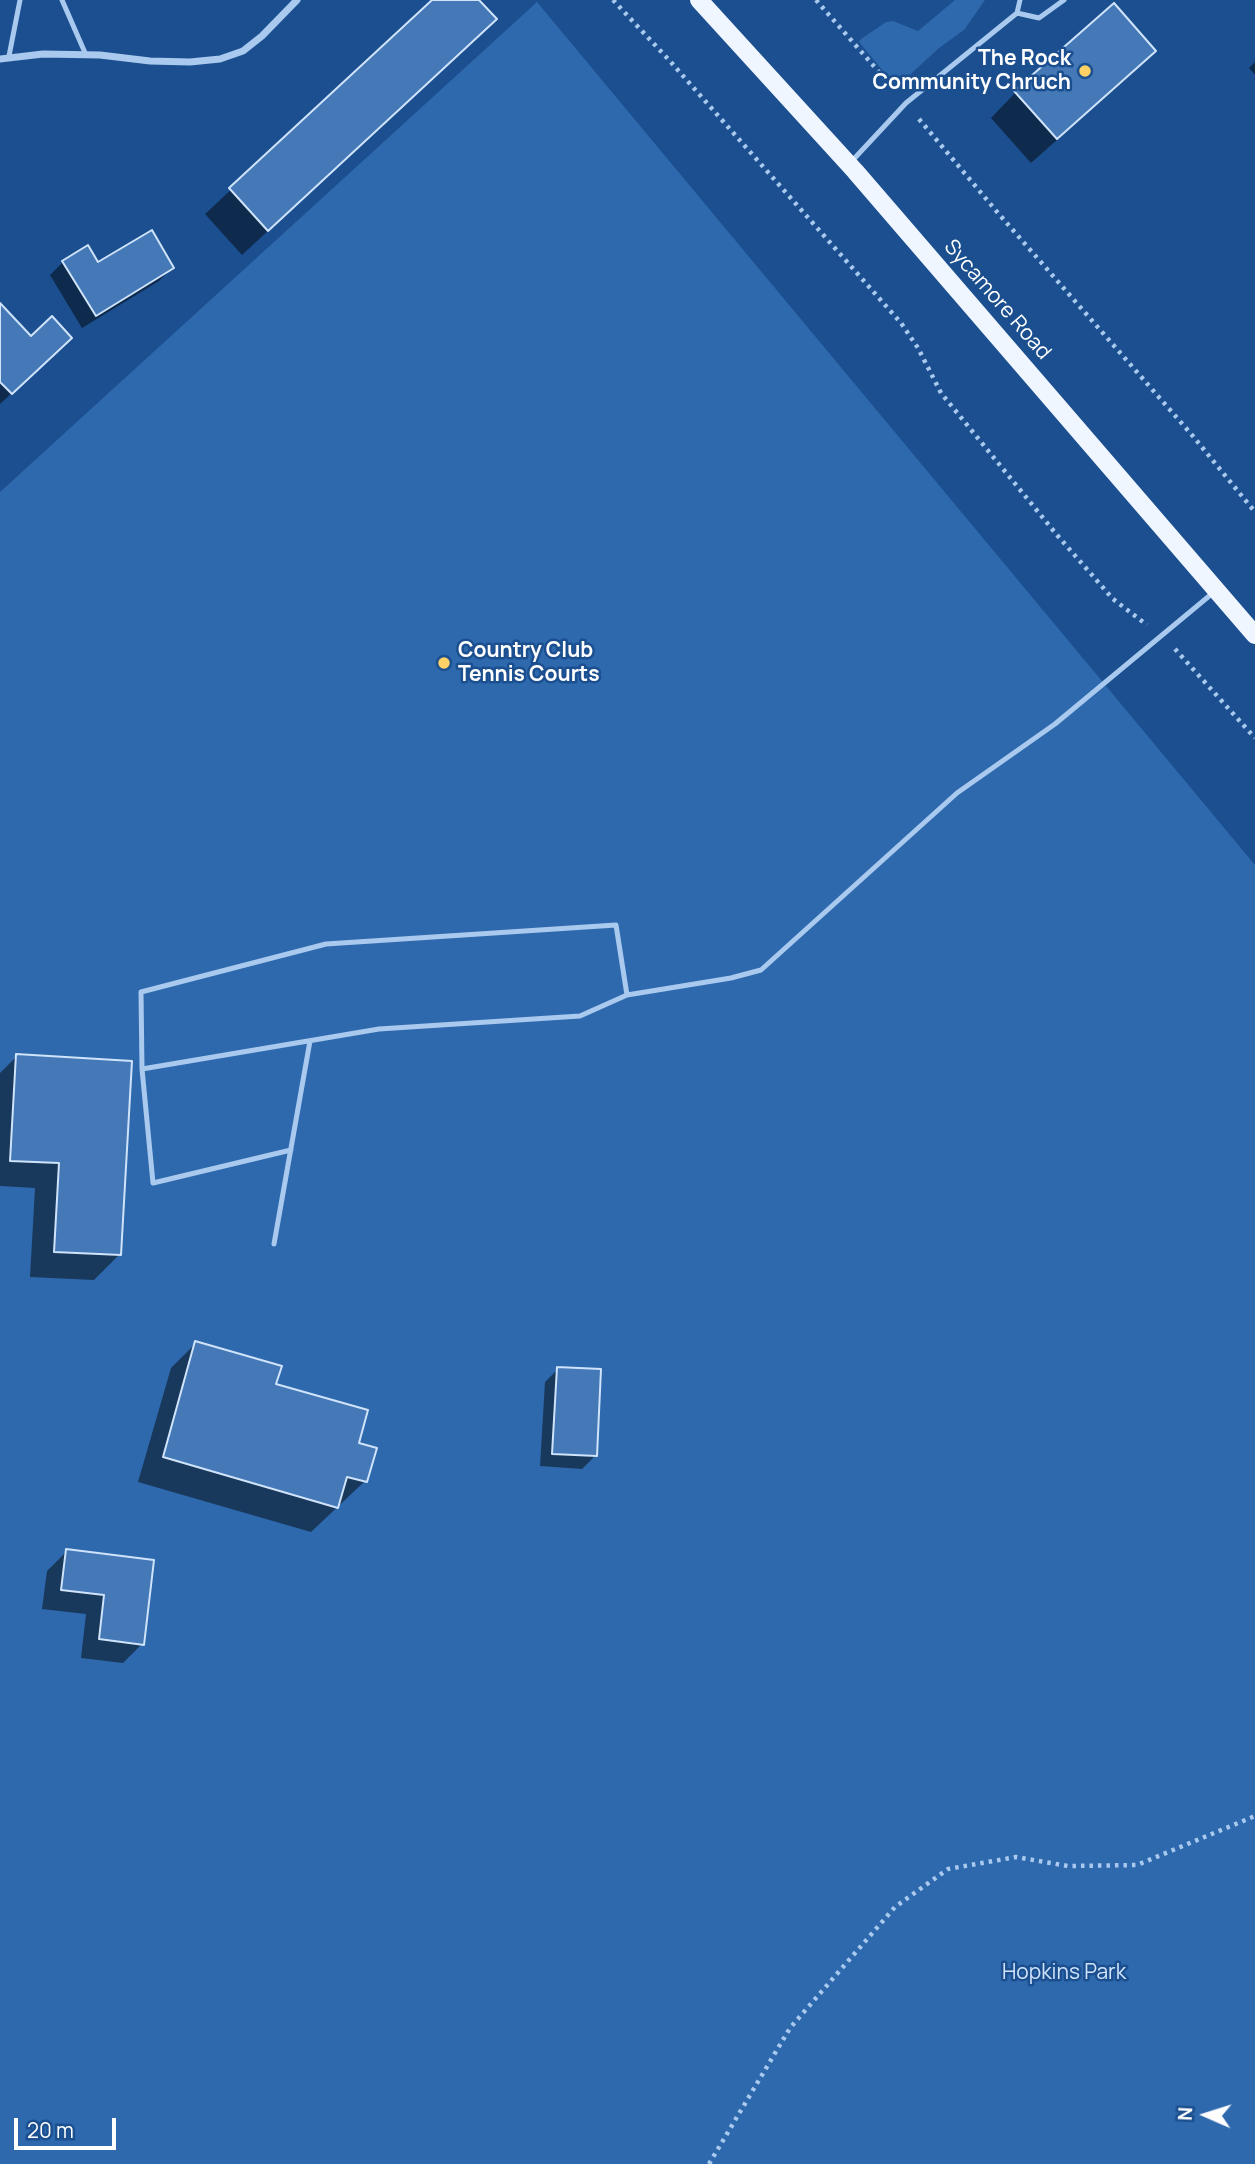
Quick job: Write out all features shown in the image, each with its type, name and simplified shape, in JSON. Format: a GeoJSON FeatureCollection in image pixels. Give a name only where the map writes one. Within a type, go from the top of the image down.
{"type":"FeatureCollection","features":[{"type":"Feature","properties":{"kind":"main road","name":"Sycamore Road"},"geometry":{"type":"LineString","coordinates":[[699,0],[849,164],[1255,635]]}},
{"type":"Feature","properties":{"kind":"street"},"geometry":{"type":"LineString","coordinates":[[0,59],[9,56],[86,55],[190,62],[219,59],[243,51],[298,0]]}},
{"type":"Feature","properties":{"kind":"lane"},"geometry":{"type":"LineString","coordinates":[[9,56],[20,0]]}},
{"type":"Feature","properties":{"kind":"lane"},"geometry":{"type":"LineString","coordinates":[[62,0],[86,55]]}},
{"type":"Feature","properties":{"kind":"lane"},"geometry":{"type":"LineString","coordinates":[[849,164],[906,103],[1017,13],[1020,0]]}},
{"type":"Feature","properties":{"kind":"lane"},"geometry":{"type":"LineString","coordinates":[[1017,13],[1039,18],[1064,0]]}},
{"type":"Feature","properties":{"kind":"lane"},"geometry":{"type":"LineString","coordinates":[[142,1069],[379,1029],[580,1016],[627,995],[731,978],[761,970],[957,793],[1055,724],[1216,590]]}},
{"type":"Feature","properties":{"kind":"lane"},"geometry":{"type":"LineString","coordinates":[[291,1150],[153,1183],[142,1069],[141,992],[326,944],[616,925],[627,995]]}},
{"type":"Feature","properties":{"kind":"lane"},"geometry":{"type":"LineString","coordinates":[[274,1244],[310,1041]]}},
{"type":"Feature","properties":{"kind":"path"},"geometry":{"type":"LineString","coordinates":[[613,0],[901,323],[918,348],[941,393],[1057,535],[1113,599],[1163,636],[1255,738]]}},
{"type":"Feature","properties":{"kind":"path"},"geometry":{"type":"LineString","coordinates":[[816,0],[1192,435],[1255,512]]}},
{"type":"Feature","properties":{"kind":"path"},"geometry":{"type":"LineString","coordinates":[[709,2164],[790,2028],[895,1907],[948,1868],[1016,1857],[1068,1866],[1137,1865],[1255,1816]]}},
{"type":"Feature","properties":{"kind":"green space"},"geometry":{"type":"Polygon","coordinates":[[[955,0],[985,0],[964,30],[939,48],[901,83],[893,83],[859,42],[886,22],[893,21],[918,31],[955,0]]]}},
{"type":"Feature","properties":{"kind":"green space","name":"Hopkins Park"},"geometry":{"type":"Polygon","coordinates":[[[537,2],[1255,865],[1255,2164],[0,2164],[0,492],[537,2]]]}},
{"type":"Feature","properties":{"kind":"building"},"geometry":{"type":"Polygon","coordinates":[[[432,0],[479,0],[497,19],[268,231],[229,188],[432,0]]]}},
{"type":"Feature","properties":{"kind":"building","name":"The Rock Community Chruch"},"geometry":{"type":"Polygon","coordinates":[[[1114,3],[1156,51],[1057,139],[1014,91],[1114,3]]]}},
{"type":"Feature","properties":{"kind":"building"},"geometry":{"type":"Polygon","coordinates":[[[152,230],[174,268],[96,316],[62,261],[88,245],[98,262],[152,230]]]}},
{"type":"Feature","properties":{"kind":"building"},"geometry":{"type":"Polygon","coordinates":[[[0,303],[31,336],[52,316],[72,338],[12,394],[0,382],[0,303]]]}},
{"type":"Feature","properties":{"kind":"building"},"geometry":{"type":"Polygon","coordinates":[[[16,1054],[132,1061],[121,1255],[54,1252],[59,1163],[10,1161],[16,1054]]]}},
{"type":"Feature","properties":{"kind":"building"},"geometry":{"type":"Polygon","coordinates":[[[195,1341],[282,1366],[276,1384],[368,1410],[359,1443],[377,1448],[367,1482],[347,1477],[338,1508],[163,1457],[195,1341]]]}},
{"type":"Feature","properties":{"kind":"building"},"geometry":{"type":"Polygon","coordinates":[[[557,1367],[601,1369],[597,1456],[552,1454],[557,1367]]]}},
{"type":"Feature","properties":{"kind":"building"},"geometry":{"type":"Polygon","coordinates":[[[66,1549],[154,1560],[144,1645],[99,1639],[104,1595],[61,1590],[66,1549]]]}},
{"type":"Feature","properties":{"kind":"place","name":"The Rock Community Chruch"},"geometry":{"type":"Point","coordinates":[1085,71]}},
{"type":"Feature","properties":{"kind":"place","name":"Country Club Tennis Courts"},"geometry":{"type":"Point","coordinates":[444,663]}}]}
